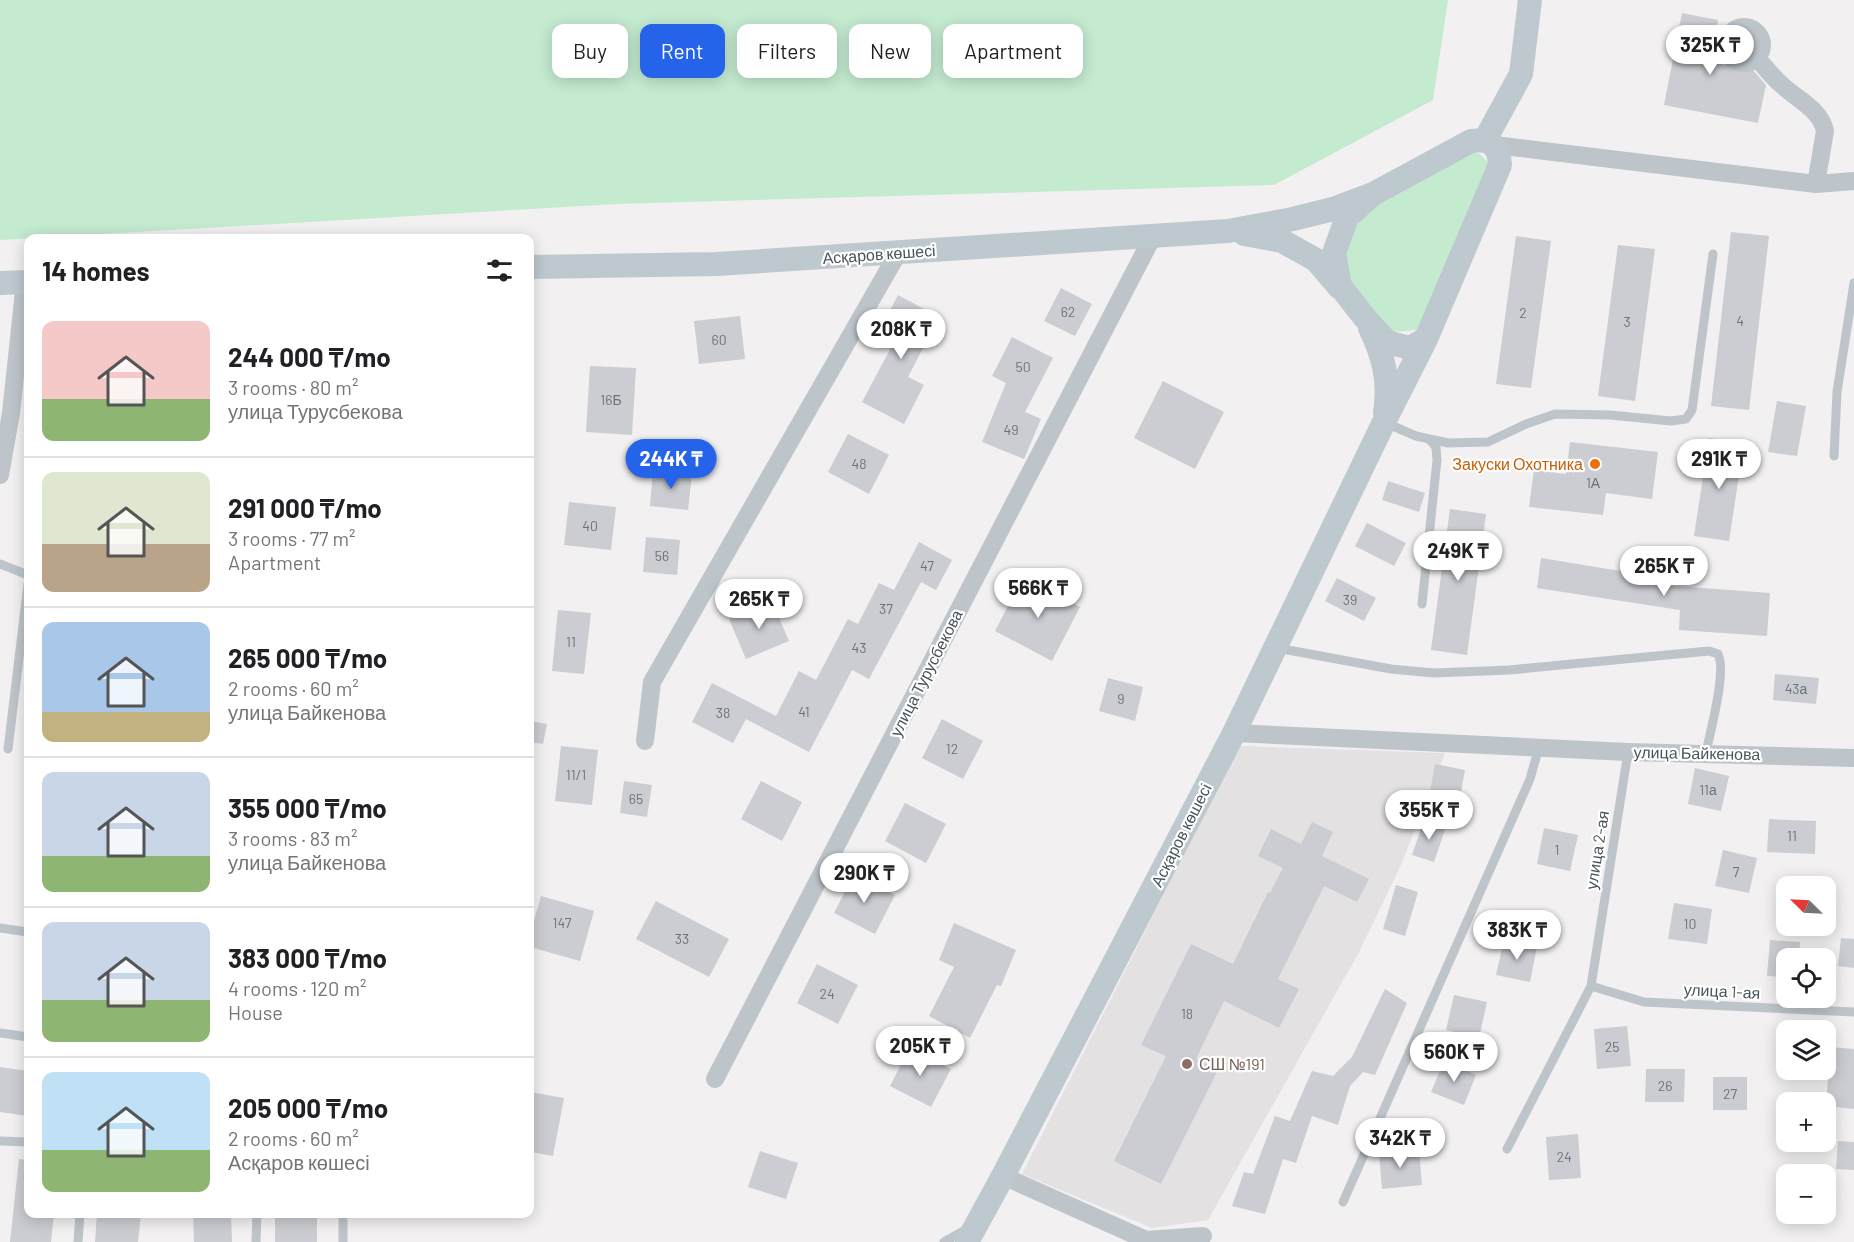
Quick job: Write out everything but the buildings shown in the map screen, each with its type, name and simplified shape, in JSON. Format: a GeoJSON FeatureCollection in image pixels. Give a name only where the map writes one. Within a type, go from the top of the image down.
{"type":"FeatureCollection","features":[{"type":"Feature","properties":{"kind":"street"},"geometry":{"type":"LineString","coordinates":[[1490,142],[1521,74],[1530,0]]}},
{"type":"Feature","properties":{"kind":"street"},"geometry":{"type":"LineString","coordinates":[[1757,58],[1781,85],[1819,115],[1823,123],[1825,131],[1816,184]]}},
{"type":"Feature","properties":{"kind":"street"},"geometry":{"type":"LineString","coordinates":[[1228,231],[1333,209],[1373,194],[1471,141],[1816,184],[1854,181]]}},
{"type":"Feature","properties":{"kind":"street","name":"Асқаров көшесі"},"geometry":{"type":"LineString","coordinates":[[972,1232],[1234,734],[1426,339],[1500,165],[1499,154],[1490,142]]}},
{"type":"Feature","properties":{"kind":"street"},"geometry":{"type":"LineString","coordinates":[[1373,194],[1347,217],[1334,253],[1340,286],[1365,318],[1381,350],[1388,393],[1384,422]]}},
{"type":"Feature","properties":{"kind":"street"},"geometry":{"type":"LineString","coordinates":[[1228,231],[1282,241],[1316,260],[1387,342],[1410,348],[1426,339]]}},
{"type":"Feature","properties":{"kind":"street","name":"Асқаров көшесі"},"geometry":{"type":"LineString","coordinates":[[534,267],[717,264],[1228,231]]}},
{"type":"Feature","properties":{"kind":"street","name":"улица Турусбекова"},"geometry":{"type":"LineString","coordinates":[[715,1079],[1154,236]]}},
{"type":"Feature","properties":{"kind":"street"},"geometry":{"type":"LineString","coordinates":[[645,741],[652,682],[898,253]]}},
{"type":"Feature","properties":{"kind":"street"},"geometry":{"type":"LineString","coordinates":[[0,283],[24,282]]}},
{"type":"Feature","properties":{"kind":"street"},"geometry":{"type":"LineString","coordinates":[[0,476],[24,305]]}},
{"type":"Feature","properties":{"kind":"street","name":"улица Байкенова"},"geometry":{"type":"LineString","coordinates":[[1234,734],[1628,752],[1854,758]]}},
{"type":"Feature","properties":{"kind":"street"},"geometry":{"type":"LineString","coordinates":[[1003,1176],[1146,1240],[1203,1236]]}},
{"type":"Feature","properties":{"kind":"lane"},"geometry":{"type":"LineString","coordinates":[[1384,422],[1416,436],[1448,443],[1488,442],[1526,424],[1555,414],[1610,415],[1671,421],[1686,419],[1692,410],[1713,254]]}},
{"type":"Feature","properties":{"kind":"lane"},"geometry":{"type":"LineString","coordinates":[[1834,456],[1837,392],[1854,283]]}},
{"type":"Feature","properties":{"kind":"lane"},"geometry":{"type":"LineString","coordinates":[[1422,604],[1437,460],[1436,447],[1429,439]]}},
{"type":"Feature","properties":{"kind":"lane"},"geometry":{"type":"LineString","coordinates":[[0,564],[24,573]]}},
{"type":"Feature","properties":{"kind":"lane"},"geometry":{"type":"LineString","coordinates":[[8,749],[24,617]]}},
{"type":"Feature","properties":{"kind":"lane"},"geometry":{"type":"LineString","coordinates":[[1275,648],[1391,669],[1434,673],[1509,670],[1709,651],[1718,654],[1722,660],[1706,753]]}},
{"type":"Feature","properties":{"kind":"lane"},"geometry":{"type":"LineString","coordinates":[[1343,1202],[1530,779],[1539,747]]}},
{"type":"Feature","properties":{"kind":"lane","name":"улица 2-ая"},"geometry":{"type":"LineString","coordinates":[[1507,1149],[1591,986],[1628,752]]}},
{"type":"Feature","properties":{"kind":"lane"},"geometry":{"type":"LineString","coordinates":[[0,928],[24,931]]}},
{"type":"Feature","properties":{"kind":"lane","name":"улица 1-ая"},"geometry":{"type":"LineString","coordinates":[[1591,986],[1644,1002],[1854,1011]]}},
{"type":"Feature","properties":{"kind":"lane"},"geometry":{"type":"LineString","coordinates":[[0,1034],[24,1037]]}},
{"type":"Feature","properties":{"kind":"lane"},"geometry":{"type":"LineString","coordinates":[[0,1141],[24,1142]]}},
{"type":"Feature","properties":{"kind":"lane"},"geometry":{"type":"LineString","coordinates":[[78,1242],[80,1218]]}},
{"type":"Feature","properties":{"kind":"lane"},"geometry":{"type":"LineString","coordinates":[[256,1218],[256,1242]]}},
{"type":"Feature","properties":{"kind":"lane"},"geometry":{"type":"LineString","coordinates":[[343,1218],[343,1242]]}},
{"type":"Feature","properties":{"kind":"lane"},"geometry":{"type":"LineString","coordinates":[[944,1242],[972,1232]]}},
{"type":"Feature","properties":{"kind":"shaded area","name":"СШ №191"},"geometry":{"type":"Polygon","coordinates":[[[1239,746],[1445,753],[1401,865],[1358,954],[1208,1220],[1152,1228],[1022,1174],[1239,746]]]}},
{"type":"Feature","properties":{"kind":"green space"},"geometry":{"type":"Polygon","coordinates":[[[0,0],[1448,0],[1433,100],[1274,185],[617,204],[103,234],[24,234],[24,239],[0,240],[0,0]]]}},
{"type":"Feature","properties":{"kind":"green space"},"geometry":{"type":"Polygon","coordinates":[[[1468,151],[1480,154],[1490,164],[1418,330],[1391,332],[1349,281],[1343,251],[1354,222],[1379,202],[1468,151]]]}},
{"type":"Feature","properties":{"kind":"place","name":"Закуски Охотника"},"geometry":{"type":"Point","coordinates":[1595,464]}},
{"type":"Feature","properties":{"kind":"place","name":"СШ №191"},"geometry":{"type":"Point","coordinates":[1187,1064]}}]}
